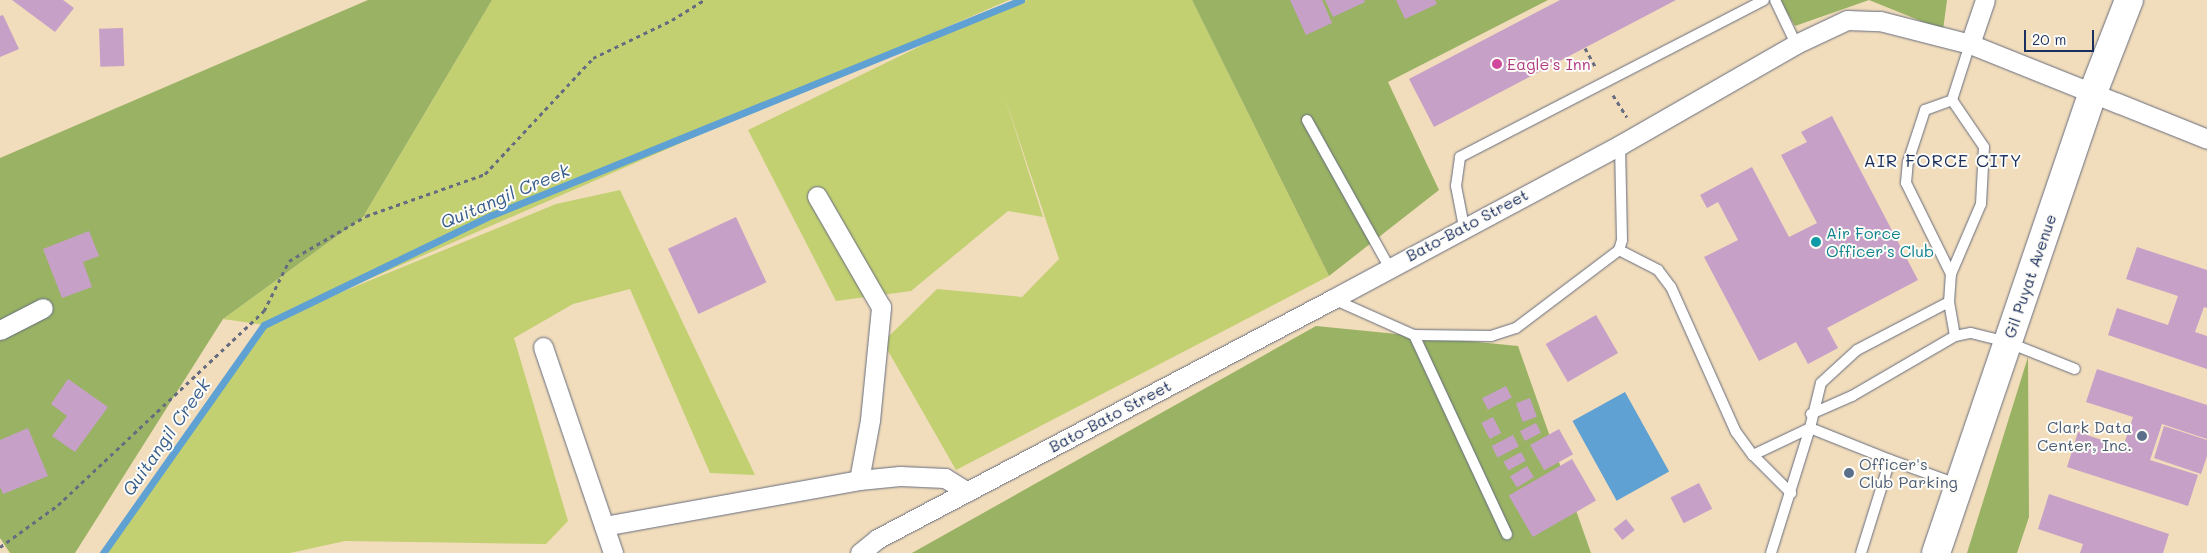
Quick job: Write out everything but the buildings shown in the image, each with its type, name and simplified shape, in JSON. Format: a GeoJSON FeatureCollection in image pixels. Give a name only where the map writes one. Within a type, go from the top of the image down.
{"type":"FeatureCollection","features":[{"type":"Feature","properties":{"kind":"main road","name":"Gil Puyat Avenue"},"geometry":{"type":"LineString","coordinates":[[1936,553],[2092,95],[2129,0]]}},
{"type":"Feature","properties":{"kind":"street"},"geometry":{"type":"LineString","coordinates":[[1970,44],[1985,0]]}},
{"type":"Feature","properties":{"kind":"street","name":"Bato-Bato Street"},"geometry":{"type":"LineString","coordinates":[[860,553],[876,539],[1333,299],[1389,267],[1620,145],[1796,44],[1847,20],[1880,21],[1970,44],[2092,95],[2207,139]]}},
{"type":"Feature","properties":{"kind":"street"},"geometry":{"type":"LineString","coordinates":[[817,196],[881,306],[870,420],[859,480]]}},
{"type":"Feature","properties":{"kind":"street"},"geometry":{"type":"LineString","coordinates":[[0,330],[43,308]]}},
{"type":"Feature","properties":{"kind":"street"},"geometry":{"type":"LineString","coordinates":[[543,347],[613,553]]}},
{"type":"Feature","properties":{"kind":"street"},"geometry":{"type":"LineString","coordinates":[[604,526],[859,480],[900,476],[945,478],[967,492]]}},
{"type":"Feature","properties":{"kind":"lane"},"geometry":{"type":"LineString","coordinates":[[1464,227],[1456,186],[1460,157],[1764,0]]}},
{"type":"Feature","properties":{"kind":"lane"},"geometry":{"type":"LineString","coordinates":[[1775,0],[1796,44]]}},
{"type":"Feature","properties":{"kind":"lane"},"geometry":{"type":"LineString","coordinates":[[1952,100],[1970,44]]}},
{"type":"Feature","properties":{"kind":"lane"},"geometry":{"type":"LineString","coordinates":[[1951,274],[1906,184],[1908,162],[1924,110],[1952,100]]}},
{"type":"Feature","properties":{"kind":"lane"},"geometry":{"type":"LineString","coordinates":[[1952,100],[1984,147],[1981,204],[1951,274],[1950,302],[1955,336]]}},
{"type":"Feature","properties":{"kind":"lane"},"geometry":{"type":"LineString","coordinates":[[1306,120],[1389,267]]}},
{"type":"Feature","properties":{"kind":"lane"},"geometry":{"type":"LineString","coordinates":[[1333,299],[1379,317],[1414,335],[1491,336],[1516,328],[1619,250],[1622,240],[1620,145]]}},
{"type":"Feature","properties":{"kind":"lane"},"geometry":{"type":"LineString","coordinates":[[1619,250],[1658,270],[1672,287],[1736,432],[1753,455],[1791,493]]}},
{"type":"Feature","properties":{"kind":"lane"},"geometry":{"type":"LineString","coordinates":[[1771,553],[1791,493],[1821,383],[1857,350],[1950,302]]}},
{"type":"Feature","properties":{"kind":"lane"},"geometry":{"type":"LineString","coordinates":[[1811,414],[1852,396],[1955,336],[1971,333],[2007,342],[2075,369]]}},
{"type":"Feature","properties":{"kind":"lane"},"geometry":{"type":"LineString","coordinates":[[1414,335],[1507,534]]}},
{"type":"Feature","properties":{"kind":"lane"},"geometry":{"type":"LineString","coordinates":[[1753,455],[1810,428],[1959,485]]}},
{"type":"Feature","properties":{"kind":"lane"},"geometry":{"type":"LineString","coordinates":[[1861,553],[1890,460]]}},
{"type":"Feature","properties":{"kind":"path"},"geometry":{"type":"LineString","coordinates":[[0,547],[58,505],[264,311],[289,261],[366,216],[485,174],[593,58],[672,20],[704,0]]}},
{"type":"Feature","properties":{"kind":"green space"},"geometry":{"type":"Polygon","coordinates":[[[368,0],[492,0],[363,217],[223,319],[75,553],[10,553],[0,538],[0,158],[368,0]]]}},
{"type":"Feature","properties":{"kind":"green space"},"geometry":{"type":"Polygon","coordinates":[[[492,0],[1009,0],[298,310],[556,204],[620,190],[755,475],[710,473],[630,289],[573,304],[514,338],[568,521],[546,544],[345,541],[290,553],[103,553],[264,325],[223,319],[363,217],[492,0]]]}},
{"type":"Feature","properties":{"kind":"green space"},"geometry":{"type":"Polygon","coordinates":[[[1027,0],[1192,0],[1329,276],[956,470],[883,342],[937,289],[1022,297],[1059,259],[1004,95],[1043,217],[1008,211],[911,291],[836,301],[748,130],[978,18],[1027,0]]]}},
{"type":"Feature","properties":{"kind":"green space"},"geometry":{"type":"Polygon","coordinates":[[[1192,0],[1548,0],[1388,82],[1439,190],[1329,276],[1192,0]]]}},
{"type":"Feature","properties":{"kind":"green space"},"geometry":{"type":"Polygon","coordinates":[[[1780,0],[1869,0],[1795,26],[1780,0]]]}},
{"type":"Feature","properties":{"kind":"green space"},"geometry":{"type":"Polygon","coordinates":[[[1869,0],[1947,0],[1943,30],[1869,0]]]}},
{"type":"Feature","properties":{"kind":"green space"},"geometry":{"type":"Polygon","coordinates":[[[1316,326],[1518,346],[1591,553],[912,553],[1316,326]]]}},
{"type":"Feature","properties":{"kind":"green space"},"geometry":{"type":"Polygon","coordinates":[[[2028,357],[2029,517],[2017,553],[1967,553],[2028,357]]]}},
{"type":"Feature","properties":{"kind":"water"},"geometry":{"type":"Polygon","coordinates":[[[1625,392],[1669,472],[1617,501],[1573,421],[1625,392]]]}},
{"type":"Feature","properties":{"kind":"waterway","name":"Quitangil Creek"},"geometry":{"type":"LineString","coordinates":[[103,553],[264,325],[492,215],[1021,0]]}},
{"type":"Feature","properties":{"kind":"place","name":"Eagle's Inn"},"geometry":{"type":"Point","coordinates":[1497,64]}},
{"type":"Feature","properties":{"kind":"place","name":"Air Force Officer's Club"},"geometry":{"type":"Point","coordinates":[1816,242]}},
{"type":"Feature","properties":{"kind":"place","name":"Clark Data Center, Inc."},"geometry":{"type":"Point","coordinates":[2142,436]}},
{"type":"Feature","properties":{"kind":"place","name":"Officer's Club Parking"},"geometry":{"type":"Point","coordinates":[1849,473]}},
{"type":"Feature","properties":{"kind":"district","name":"AIR FORCE CITY"},"geometry":{"type":"Point","coordinates":[1943,160]}}]}
